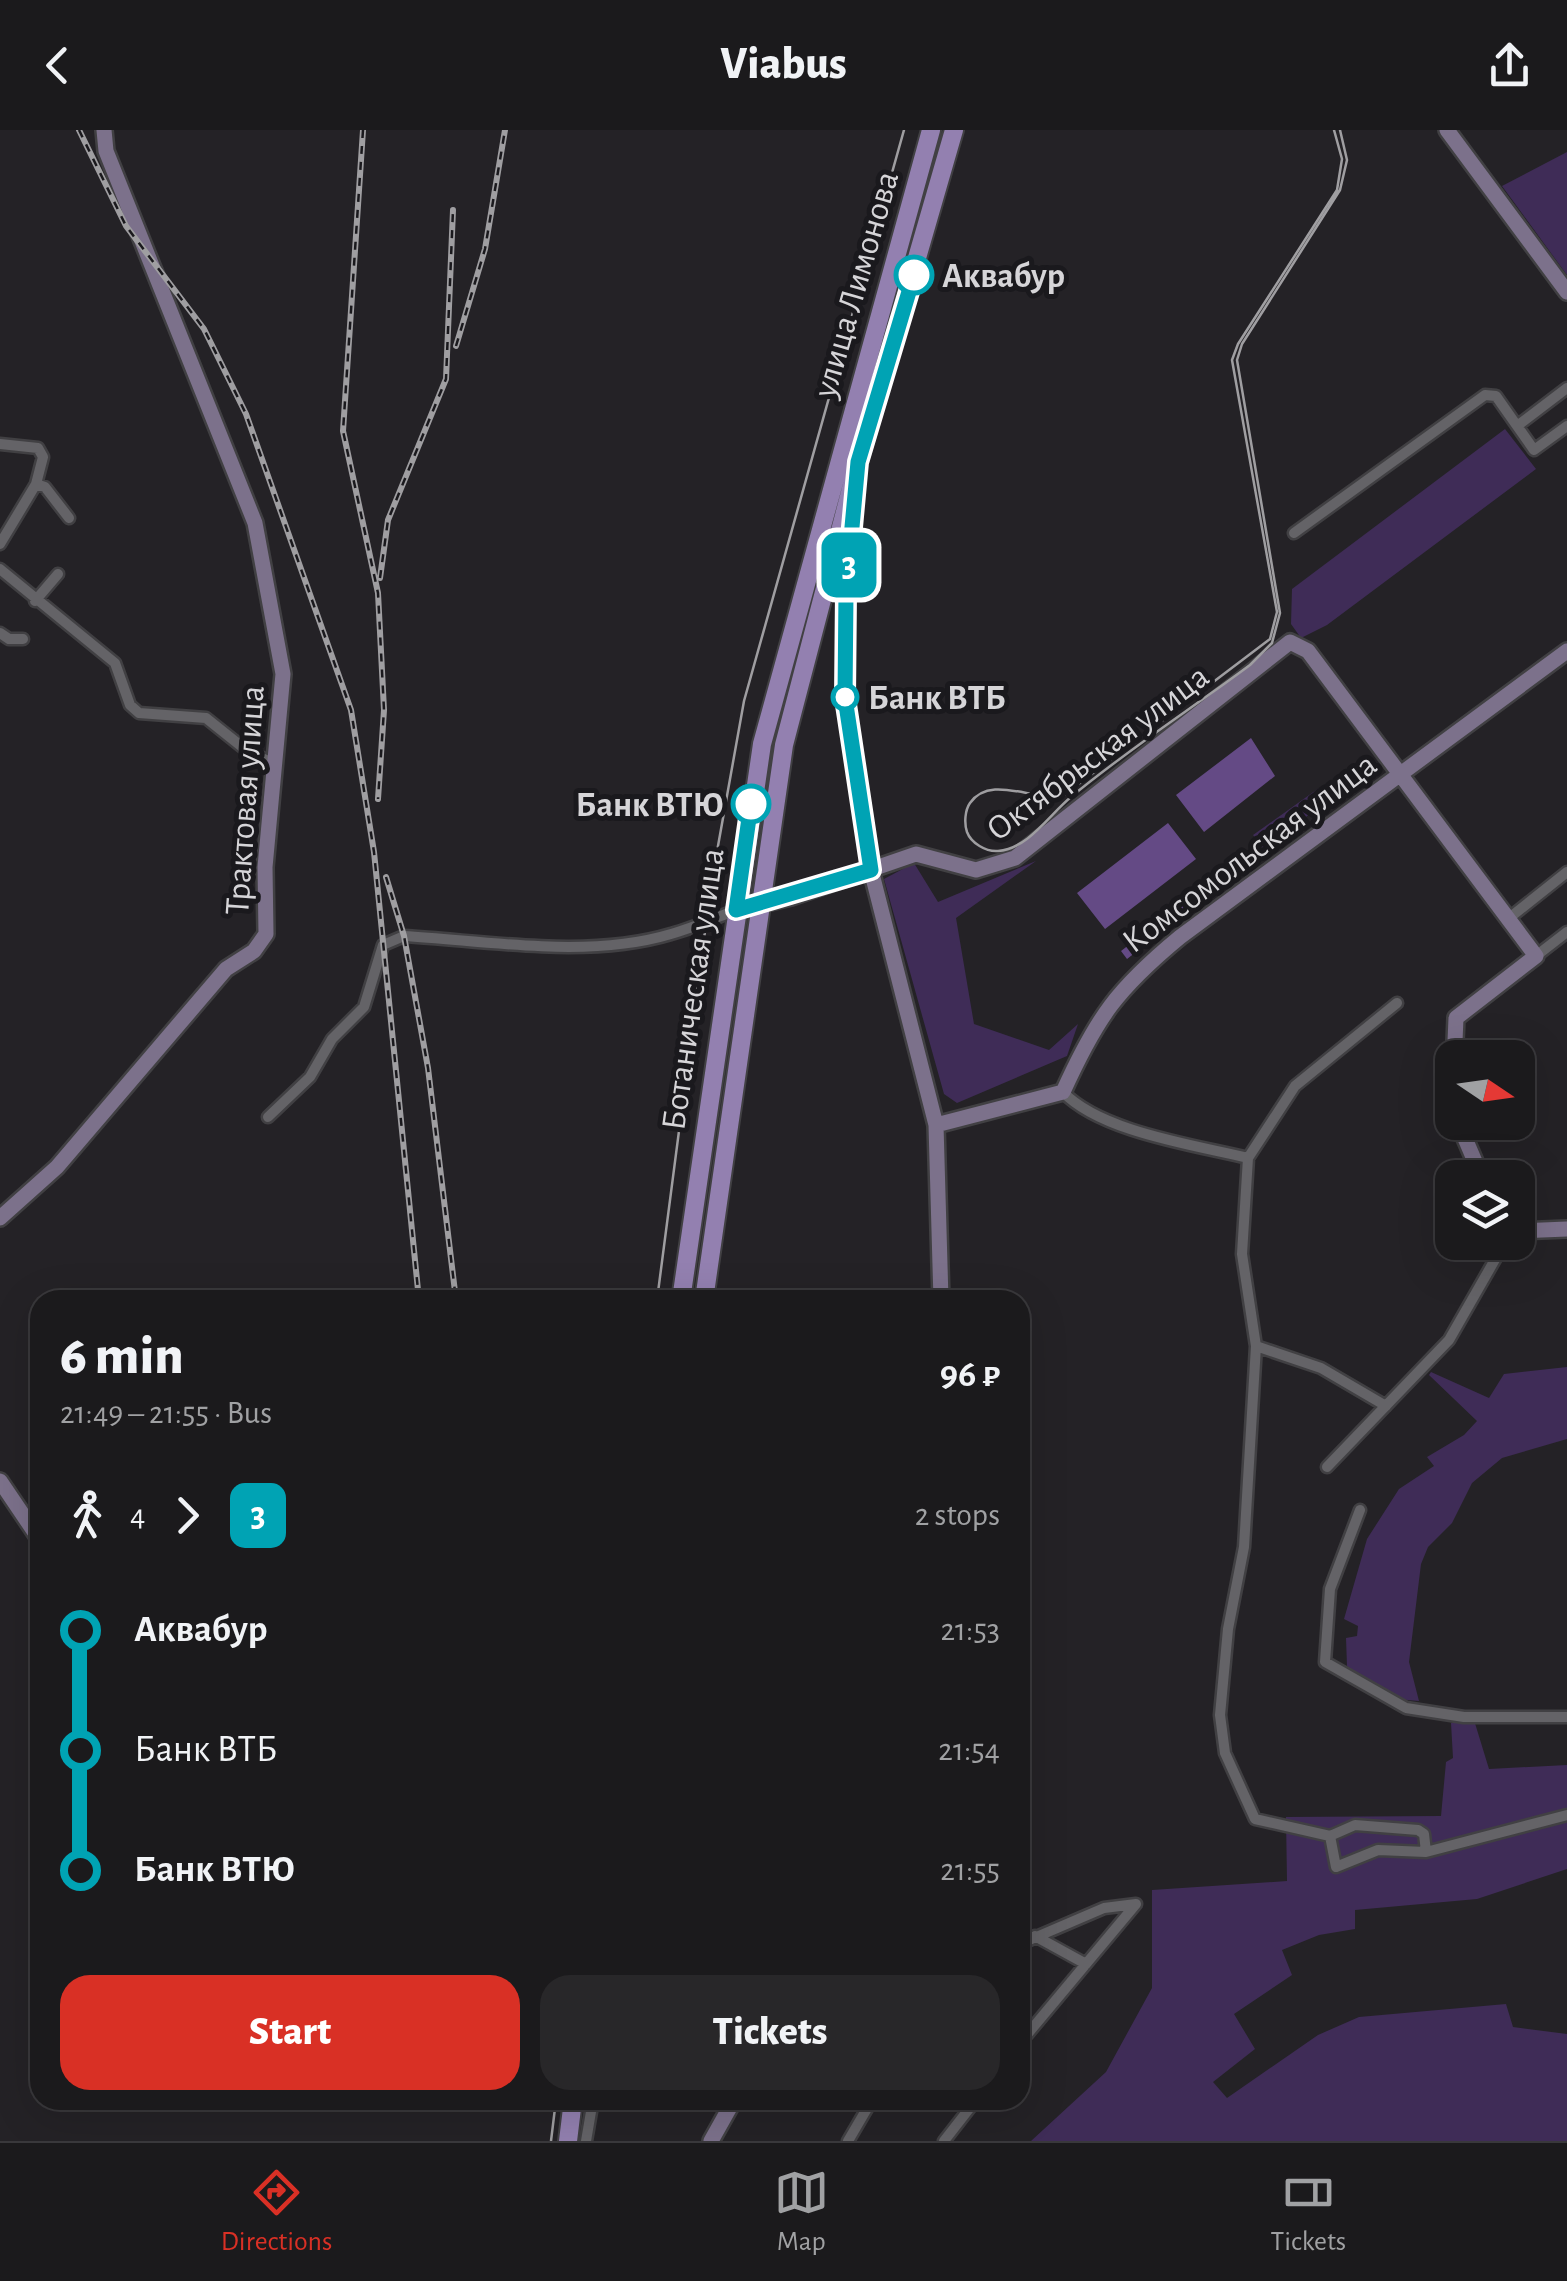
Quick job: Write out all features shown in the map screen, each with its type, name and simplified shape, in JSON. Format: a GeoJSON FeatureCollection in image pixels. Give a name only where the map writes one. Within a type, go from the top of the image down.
{"type":"FeatureCollection","features":[{"type":"Feature","properties":{"kind":"main road","name":"Трактовая улица"},"geometry":{"type":"LineString","coordinates":[[0,1218],[57,1168],[226,969],[263,942],[283,674],[255,524],[106,151],[104,130]]}},
{"type":"Feature","properties":{"kind":"main road","name":"улица Лимонова"},"geometry":{"type":"LineString","coordinates":[[840,456],[932,130]]}},
{"type":"Feature","properties":{"kind":"main road","name":"улица Лимонова"},"geometry":{"type":"LineString","coordinates":[[858,462],[954,130]]}},
{"type":"Feature","properties":{"kind":"main road"},"geometry":{"type":"LineString","coordinates":[[1446,130],[1567,292]]}},
{"type":"Feature","properties":{"kind":"main road","name":"Ботаническая улица"},"geometry":{"type":"LineString","coordinates":[[682,1290],[762,744],[840,456]]}},
{"type":"Feature","properties":{"kind":"main road","name":"Ботаническая улица"},"geometry":{"type":"LineString","coordinates":[[705,1290],[784,745],[858,462]]}},
{"type":"Feature","properties":{"kind":"main road"},"geometry":{"type":"LineString","coordinates":[[858,462],[846,592],[845,698],[871,870],[936,1125],[940,1290]]}},
{"type":"Feature","properties":{"kind":"main road"},"geometry":{"type":"LineString","coordinates":[[829,494],[848,500]]}},
{"type":"Feature","properties":{"kind":"main road","name":"Октябрьская улица"},"geometry":{"type":"LineString","coordinates":[[736,910],[758,907],[921,854],[976,870],[1015,858],[1290,642],[1305,646],[1404,774]]}},
{"type":"Feature","properties":{"kind":"main road","name":"Комсомольская улица"},"geometry":{"type":"LineString","coordinates":[[1064,1092],[1095,1023],[1132,977],[1180,936],[1567,651]]}},
{"type":"Feature","properties":{"kind":"main road"},"geometry":{"type":"LineString","coordinates":[[1404,774],[1536,956],[1456,1018],[1455,1040]]}},
{"type":"Feature","properties":{"kind":"main road"},"geometry":{"type":"LineString","coordinates":[[936,1125],[1064,1092]]}},
{"type":"Feature","properties":{"kind":"main road"},"geometry":{"type":"LineString","coordinates":[[1535,1230],[1567,1229]]}},
{"type":"Feature","properties":{"kind":"main road"},"geometry":{"type":"LineString","coordinates":[[0,1481],[30,1525]]}},
{"type":"Feature","properties":{"kind":"main road"},"geometry":{"type":"LineString","coordinates":[[568,2141],[572,2110]]}},
{"type":"Feature","properties":{"kind":"main road"},"geometry":{"type":"LineString","coordinates":[[711,2141],[728,2110]]}},
{"type":"Feature","properties":{"kind":"street"},"geometry":{"type":"LineString","coordinates":[[1518,426],[1567,388]]}},
{"type":"Feature","properties":{"kind":"street"},"geometry":{"type":"LineString","coordinates":[[1294,533],[1484,395],[1496,396],[1534,450],[1567,426]]}},
{"type":"Feature","properties":{"kind":"street"},"geometry":{"type":"LineString","coordinates":[[0,444],[43,451],[36,484],[0,544]]}},
{"type":"Feature","properties":{"kind":"street"},"geometry":{"type":"LineString","coordinates":[[36,484],[44,487],[69,518]]}},
{"type":"Feature","properties":{"kind":"street"},"geometry":{"type":"LineString","coordinates":[[0,569],[114,663],[130,705],[138,712],[206,718],[246,750],[274,764]]}},
{"type":"Feature","properties":{"kind":"street"},"geometry":{"type":"LineString","coordinates":[[35,600],[58,574]]}},
{"type":"Feature","properties":{"kind":"street"},"geometry":{"type":"LineString","coordinates":[[0,633],[9,639],[22,638]]}},
{"type":"Feature","properties":{"kind":"street"},"geometry":{"type":"LineString","coordinates":[[1508,919],[1567,872]]}},
{"type":"Feature","properties":{"kind":"street"},"geometry":{"type":"LineString","coordinates":[[268,1117],[310,1077],[332,1039],[364,1006],[384,946],[404,936],[567,946],[624,942],[670,935],[736,910]]}},
{"type":"Feature","properties":{"kind":"street"},"geometry":{"type":"LineString","coordinates":[[1536,956],[1567,932]]}},
{"type":"Feature","properties":{"kind":"street"},"geometry":{"type":"LineString","coordinates":[[1397,1003],[1294,1086],[1248,1158],[1242,1254],[1256,1346],[1244,1547],[1228,1629],[1220,1715],[1222,1734],[1251,1817],[1330,1836],[1355,1825],[1418,1830],[1424,1834],[1426,1852]]}},
{"type":"Feature","properties":{"kind":"street"},"geometry":{"type":"LineString","coordinates":[[1064,1092],[1084,1109],[1138,1131],[1248,1158]]}},
{"type":"Feature","properties":{"kind":"street"},"geometry":{"type":"LineString","coordinates":[[1327,1467],[1449,1340],[1495,1260]]}},
{"type":"Feature","properties":{"kind":"street"},"geometry":{"type":"LineString","coordinates":[[1256,1346],[1321,1368],[1386,1406]]}},
{"type":"Feature","properties":{"kind":"street"},"geometry":{"type":"LineString","coordinates":[[1360,1510],[1330,1589],[1324,1662],[1406,1708],[1464,1717],[1567,1717]]}},
{"type":"Feature","properties":{"kind":"street"},"geometry":{"type":"LineString","coordinates":[[1330,1836],[1336,1868],[1378,1850],[1426,1852],[1567,1815]]}},
{"type":"Feature","properties":{"kind":"street"},"geometry":{"type":"LineString","coordinates":[[1030,1939],[1104,1908],[1136,1904],[1030,2031]]}},
{"type":"Feature","properties":{"kind":"street"},"geometry":{"type":"LineString","coordinates":[[1035,1936],[1086,1964]]}},
{"type":"Feature","properties":{"kind":"street"},"geometry":{"type":"LineString","coordinates":[[586,2141],[591,2110]]}},
{"type":"Feature","properties":{"kind":"street"},"geometry":{"type":"LineString","coordinates":[[848,2141],[866,2110]]}},
{"type":"Feature","properties":{"kind":"street"},"geometry":{"type":"LineString","coordinates":[[944,2141],[968,2110]]}},
{"type":"Feature","properties":{"kind":"shaded area"},"geometry":{"type":"Polygon","coordinates":[[[1567,152],[1567,275],[1502,186],[1567,152]]]}},
{"type":"Feature","properties":{"kind":"shaded area"},"geometry":{"type":"Polygon","coordinates":[[[1505,429],[1536,469],[1327,625],[1301,638],[1291,624],[1292,589],[1505,429]]]}},
{"type":"Feature","properties":{"kind":"shaded area"},"geometry":{"type":"Polygon","coordinates":[[[1251,738],[1275,776],[1204,832],[1176,795],[1251,738]]]}},
{"type":"Feature","properties":{"kind":"shaded area"},"geometry":{"type":"Polygon","coordinates":[[[1319,788],[1328,800],[1264,849],[1253,835],[1319,788]]]}},
{"type":"Feature","properties":{"kind":"shaded area"},"geometry":{"type":"Polygon","coordinates":[[[1168,823],[1196,859],[1105,929],[1077,893],[1168,823]]]}},
{"type":"Feature","properties":{"kind":"shaded area"},"geometry":{"type":"Polygon","coordinates":[[[1036,861],[956,918],[974,1024],[1049,1050],[1078,1024],[1067,1056],[957,1103],[944,1094],[884,879],[914,863],[938,902],[1036,861]]]}},
{"type":"Feature","properties":{"kind":"shaded area"},"geometry":{"type":"Polygon","coordinates":[[[1212,881],[1217,889],[1127,959],[1121,951],[1212,881]]]}},
{"type":"Feature","properties":{"kind":"shaded area"},"geometry":{"type":"Polygon","coordinates":[[[1567,1367],[1567,1439],[1502,1458],[1472,1483],[1452,1523],[1428,1547],[1421,1564],[1409,1662],[1419,1701],[1385,1698],[1347,1666],[1346,1638],[1357,1636],[1358,1626],[1344,1619],[1367,1539],[1399,1489],[1434,1466],[1427,1457],[1464,1435],[1477,1421],[1429,1375],[1431,1372],[1489,1398],[1504,1374],[1567,1367]]]}},
{"type":"Feature","properties":{"kind":"shaded area"},"geometry":{"type":"Polygon","coordinates":[[[1474,1720],[1489,1769],[1567,1765],[1567,1869],[1477,1899],[1355,1910],[1355,1929],[1319,1935],[1282,1950],[1292,1975],[1234,2014],[1255,2049],[1213,2082],[1227,2098],[1318,2035],[1359,2017],[1506,2004],[1513,2027],[1567,2034],[1567,2141],[1031,2141],[1106,2072],[1152,1988],[1152,1890],[1287,1881],[1286,1817],[1441,1816],[1446,1762],[1453,1758],[1451,1723],[1474,1720]]]}},
{"type":"Feature","properties":{"kind":"tram line"},"geometry":{"type":"LineString","coordinates":[[658,1290],[711,885],[744,701],[904,130]]}},
{"type":"Feature","properties":{"kind":"tram line"},"geometry":{"type":"LineString","coordinates":[[1334,130],[1342,159],[1337,190],[1238,344],[1232,360],[1277,612],[1270,639],[1064,795],[1002,789],[979,794],[968,806],[966,825],[972,840],[984,848],[1009,849],[1029,838],[1092,780],[1250,665],[1272,643],[1280,613],[1237,360],[1242,344],[1340,190],[1347,160],[1340,130]]}},
{"type":"Feature","properties":{"kind":"tram line"},"geometry":{"type":"LineString","coordinates":[[551,2141],[555,2110]]}},
{"type":"Feature","properties":{"kind":"railway"},"geometry":{"type":"LineString","coordinates":[[79,130],[126,226],[204,329],[246,414],[351,710],[374,852],[418,1290]]}},
{"type":"Feature","properties":{"kind":"railway"},"geometry":{"type":"LineString","coordinates":[[363,130],[343,431],[378,593],[384,710],[378,799]]}},
{"type":"Feature","properties":{"kind":"railway"},"geometry":{"type":"LineString","coordinates":[[456,346],[485,249],[505,130]]}},
{"type":"Feature","properties":{"kind":"railway"},"geometry":{"type":"LineString","coordinates":[[380,578],[388,520],[446,379],[453,210]]}},
{"type":"Feature","properties":{"kind":"railway"},"geometry":{"type":"LineString","coordinates":[[386,877],[404,936],[428,1068],[455,1290]]}},
{"type":"Feature","properties":{"kind":"bus line","name":"3"},"geometry":{"type":"LineString","coordinates":[[751,804],[736,910],[758,907],[871,870],[845,698],[846,592],[858,462],[914,275]]}},
{"type":"Feature","properties":{"kind":"place","name":"Аквабур"},"geometry":{"type":"Point","coordinates":[914,275]}},
{"type":"Feature","properties":{"kind":"place","name":"Банк ВТБ"},"geometry":{"type":"Point","coordinates":[845,697]}},
{"type":"Feature","properties":{"kind":"place","name":"Банк ВТЮ"},"geometry":{"type":"Point","coordinates":[751,804]}}]}
